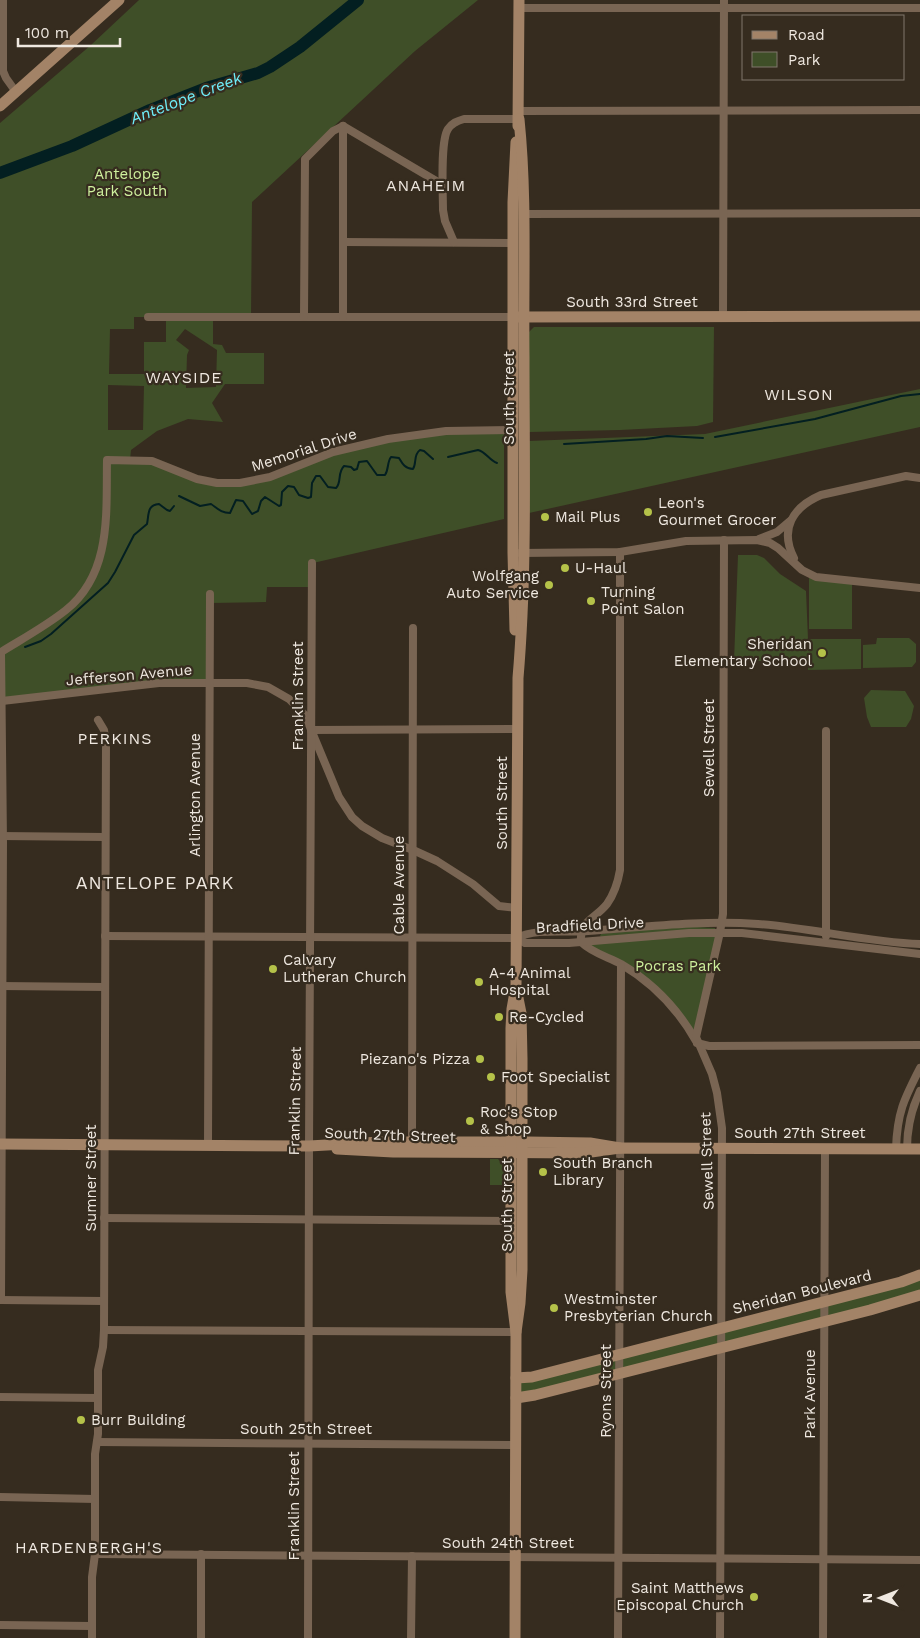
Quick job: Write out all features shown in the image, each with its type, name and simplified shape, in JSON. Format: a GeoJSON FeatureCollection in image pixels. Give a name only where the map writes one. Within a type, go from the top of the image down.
{"type":"FeatureCollection","features":[{"type":"Feature","properties":{"kind":"main road"},"geometry":{"type":"LineString","coordinates":[[0,106],[120,0]]}},
{"type":"Feature","properties":{"kind":"main road","name":"South Street"},"geometry":{"type":"LineString","coordinates":[[516,1332],[522,1270],[511,1028],[516,988],[517,938],[518,678],[515,640],[518,553],[518,317],[513,242],[513,178],[518,115],[519,4]]}},
{"type":"Feature","properties":{"kind":"main road","name":"South Street"},"geometry":{"type":"LineString","coordinates":[[518,115],[523,168],[524,214],[512,430],[518,553]]}},
{"type":"Feature","properties":{"kind":"main road","name":"South 33rd Street"},"geometry":{"type":"LineString","coordinates":[[518,317],[920,316]]}},
{"type":"Feature","properties":{"kind":"main road","name":"South 27th Street"},"geometry":{"type":"LineString","coordinates":[[1,1144],[309,1146],[339,1143],[412,1142],[517,1148]]}},
{"type":"Feature","properties":{"kind":"main road","name":"South 27th Street"},"geometry":{"type":"LineString","coordinates":[[309,1146],[359,1151],[517,1148],[590,1143],[620,1148],[920,1149]]}},
{"type":"Feature","properties":{"kind":"main road","name":"South Street"},"geometry":{"type":"LineString","coordinates":[[515,1638],[516,1332],[511,1292],[510,1221],[517,1148]]}},
{"type":"Feature","properties":{"kind":"main road","name":"Sheridan Boulevard"},"geometry":{"type":"LineString","coordinates":[[516,1378],[532,1377],[825,1302],[901,1282],[920,1275]]}},
{"type":"Feature","properties":{"kind":"main road"},"geometry":{"type":"LineString","coordinates":[[516,1398],[535,1395],[722,1348],[920,1295]]}},
{"type":"Feature","properties":{"kind":"street"},"geometry":{"type":"LineString","coordinates":[[3,0],[3,71],[16,92]]}},
{"type":"Feature","properties":{"kind":"street"},"geometry":{"type":"LineString","coordinates":[[519,4],[724,4],[920,8]]}},
{"type":"Feature","properties":{"kind":"street"},"geometry":{"type":"LineString","coordinates":[[723,317],[724,4]]}},
{"type":"Feature","properties":{"kind":"street"},"geometry":{"type":"LineString","coordinates":[[454,242],[444,214],[445,134],[452,124],[464,119],[518,115],[920,110]]}},
{"type":"Feature","properties":{"kind":"street"},"geometry":{"type":"LineString","coordinates":[[343,126],[443,185]]}},
{"type":"Feature","properties":{"kind":"street"},"geometry":{"type":"LineString","coordinates":[[304,317],[305,164],[307,156],[332,131],[343,126]]}},
{"type":"Feature","properties":{"kind":"street"},"geometry":{"type":"LineString","coordinates":[[343,126],[343,317]]}},
{"type":"Feature","properties":{"kind":"street"},"geometry":{"type":"LineString","coordinates":[[524,214],[920,213]]}},
{"type":"Feature","properties":{"kind":"street"},"geometry":{"type":"LineString","coordinates":[[343,242],[513,242]]}},
{"type":"Feature","properties":{"kind":"street","name":"South 33rd Street"},"geometry":{"type":"LineString","coordinates":[[148,317],[518,317]]}},
{"type":"Feature","properties":{"kind":"street","name":"Memorial Drive"},"geometry":{"type":"LineString","coordinates":[[1,652],[67,609],[90,581],[100,560],[105,536],[107,460],[152,461],[197,479],[217,483],[240,483],[270,477],[333,452],[388,439],[446,431],[512,430]]}},
{"type":"Feature","properties":{"kind":"street"},"geometry":{"type":"LineString","coordinates":[[757,540],[777,532],[791,520],[800,508],[821,495],[906,476],[920,478]]}},
{"type":"Feature","properties":{"kind":"street"},"geometry":{"type":"LineString","coordinates":[[791,520],[788,540],[790,550],[797,564]]}},
{"type":"Feature","properties":{"kind":"street","name":"Sewell Street"},"geometry":{"type":"LineString","coordinates":[[720,1638],[722,1119],[712,1074],[697,1043],[696,1032],[722,922],[724,540]]}},
{"type":"Feature","properties":{"kind":"street"},"geometry":{"type":"LineString","coordinates":[[518,553],[620,552],[678,542],[757,540],[770,543],[778,548],[808,574],[825,579],[920,588]]}},
{"type":"Feature","properties":{"kind":"street"},"geometry":{"type":"LineString","coordinates":[[620,552],[620,870],[611,897],[606,905],[584,926],[580,932],[580,942],[622,965],[644,980],[664,998],[686,1024],[697,1043],[709,1046],[920,1045]]}},
{"type":"Feature","properties":{"kind":"street","name":"Franklin Street"},"geometry":{"type":"LineString","coordinates":[[308,1638],[308,1219],[312,564]]}},
{"type":"Feature","properties":{"kind":"street","name":"Arlington Avenue"},"geometry":{"type":"LineString","coordinates":[[208,1146],[210,594]]}},
{"type":"Feature","properties":{"kind":"street","name":"Cable Avenue"},"geometry":{"type":"LineString","coordinates":[[412,1142],[413,628]]}},
{"type":"Feature","properties":{"kind":"street"},"geometry":{"type":"LineString","coordinates":[[1,652],[0,1300],[104,1301]]}},
{"type":"Feature","properties":{"kind":"street","name":"Jefferson Avenue"},"geometry":{"type":"LineString","coordinates":[[2,702],[155,684],[248,683],[263,686],[278,692],[298,707],[305,715],[339,797],[352,817],[372,833],[413,850],[455,872],[499,906],[517,908]]}},
{"type":"Feature","properties":{"kind":"street","name":"Sumner Street"},"geometry":{"type":"LineString","coordinates":[[92,1638],[98,1370],[103,1347],[104,1330],[106,743],[104,730],[98,720]]}},
{"type":"Feature","properties":{"kind":"street"},"geometry":{"type":"LineString","coordinates":[[311,730],[518,728]]}},
{"type":"Feature","properties":{"kind":"street"},"geometry":{"type":"LineString","coordinates":[[826,731],[826,944]]}},
{"type":"Feature","properties":{"kind":"street"},"geometry":{"type":"LineString","coordinates":[[2,836],[106,837]]}},
{"type":"Feature","properties":{"kind":"street","name":"Bradfield Drive"},"geometry":{"type":"LineString","coordinates":[[517,938],[525,933],[580,932],[722,922],[768,925],[920,944]]}},
{"type":"Feature","properties":{"kind":"street","name":"Bradfield Drive"},"geometry":{"type":"LineString","coordinates":[[517,938],[525,942],[580,942],[720,932],[758,934],[826,944],[920,954]]}},
{"type":"Feature","properties":{"kind":"street"},"geometry":{"type":"LineString","coordinates":[[105,936],[517,938]]}},
{"type":"Feature","properties":{"kind":"street","name":"Ryons Street"},"geometry":{"type":"LineString","coordinates":[[618,1638],[622,965]]}},
{"type":"Feature","properties":{"kind":"street"},"geometry":{"type":"LineString","coordinates":[[1,986],[105,987]]}},
{"type":"Feature","properties":{"kind":"street"},"geometry":{"type":"LineString","coordinates":[[902,1149],[899,1116],[902,1105],[920,1068]]}},
{"type":"Feature","properties":{"kind":"street"},"geometry":{"type":"LineString","coordinates":[[902,1149],[907,1137],[910,1117],[920,1091]]}},
{"type":"Feature","properties":{"kind":"street","name":"Park Avenue"},"geometry":{"type":"LineString","coordinates":[[823,1638],[825,1149]]}},
{"type":"Feature","properties":{"kind":"street"},"geometry":{"type":"LineString","coordinates":[[104,1218],[510,1221]]}},
{"type":"Feature","properties":{"kind":"street"},"geometry":{"type":"LineString","coordinates":[[104,1330],[516,1332]]}},
{"type":"Feature","properties":{"kind":"street"},"geometry":{"type":"LineString","coordinates":[[0,1397],[98,1398]]}},
{"type":"Feature","properties":{"kind":"street","name":"South 25th Street"},"geometry":{"type":"LineString","coordinates":[[97,1442],[516,1445]]}},
{"type":"Feature","properties":{"kind":"street"},"geometry":{"type":"LineString","coordinates":[[0,1498],[95,1498]]}},
{"type":"Feature","properties":{"kind":"street","name":"South 24th Street"},"geometry":{"type":"LineString","coordinates":[[95,1554],[920,1560]]}},
{"type":"Feature","properties":{"kind":"street"},"geometry":{"type":"LineString","coordinates":[[201,1638],[202,1554]]}},
{"type":"Feature","properties":{"kind":"street"},"geometry":{"type":"LineString","coordinates":[[412,1556],[412,1638]]}},
{"type":"Feature","properties":{"kind":"street"},"geometry":{"type":"LineString","coordinates":[[0,1624],[92,1626]]}},
{"type":"Feature","properties":{"kind":"green space","name":"Antelope Park South"},"geometry":{"type":"Polygon","coordinates":[[[139,0],[478,0],[415,51],[252,202],[251,317],[213,317],[213,344],[222,345],[226,353],[264,353],[264,384],[225,384],[212,403],[223,422],[188,419],[157,431],[131,450],[130,460],[144,460],[190,477],[240,483],[388,439],[504,430],[504,519],[313,563],[312,587],[267,587],[266,602],[210,603],[209,683],[159,683],[2,701],[0,736],[0,123],[91,45],[139,0]],[[134,317],[134,329],[110,329],[109,374],[144,374],[144,342],[166,342],[166,317],[134,317]],[[185,329],[176,340],[189,350],[187,355],[186,388],[216,387],[217,350],[185,329]],[[108,385],[108,430],[143,430],[144,386],[108,385]]]}},
{"type":"Feature","properties":{"kind":"green space"},"geometry":{"type":"Polygon","coordinates":[[[534,327],[714,327],[713,422],[697,426],[529,432],[529,332],[534,327]]]}},
{"type":"Feature","properties":{"kind":"green space"},"geometry":{"type":"Polygon","coordinates":[[[920,389],[920,427],[529,513],[529,441],[705,434],[920,389]]]}},
{"type":"Feature","properties":{"kind":"green space"},"geometry":{"type":"Polygon","coordinates":[[[738,555],[757,555],[764,558],[780,574],[806,591],[808,639],[861,639],[861,669],[808,670],[808,661],[734,661],[738,555]]]}},
{"type":"Feature","properties":{"kind":"green space"},"geometry":{"type":"Polygon","coordinates":[[[809,574],[852,582],[852,629],[809,629],[809,574]]]}},
{"type":"Feature","properties":{"kind":"green space"},"geometry":{"type":"Polygon","coordinates":[[[877,638],[909,638],[916,644],[916,662],[912,667],[863,668],[863,645],[876,644],[877,638]]]}},
{"type":"Feature","properties":{"kind":"green space"},"geometry":{"type":"Polygon","coordinates":[[[871,690],[905,691],[914,706],[911,719],[906,727],[871,727],[867,717],[864,698],[871,690]]]}},
{"type":"Feature","properties":{"kind":"green space"},"geometry":{"type":"Polygon","coordinates":[[[681,926],[715,929],[600,936],[601,934],[681,926]]]}},
{"type":"Feature","properties":{"kind":"green space","name":"Pocras Park"},"geometry":{"type":"Polygon","coordinates":[[[720,932],[696,1037],[651,985],[581,942],[720,932]]]}},
{"type":"Feature","properties":{"kind":"green space"},"geometry":{"type":"Polygon","coordinates":[[[490,1159],[498,1159],[505,1167],[505,1185],[490,1185],[490,1159]]]}},
{"type":"Feature","properties":{"kind":"green space"},"geometry":{"type":"Polygon","coordinates":[[[920,1275],[920,1295],[516,1398],[516,1378],[920,1275]]]}},
{"type":"Feature","properties":{"kind":"waterway","name":"Antelope Creek"},"geometry":{"type":"LineString","coordinates":[[0,173],[72,146],[150,110],[206,88],[258,73],[300,47],[358,0]]}},
{"type":"Feature","properties":{"kind":"waterway"},"geometry":{"type":"LineString","coordinates":[[715,437],[815,419],[901,396],[920,394]]}},
{"type":"Feature","properties":{"kind":"waterway"},"geometry":{"type":"LineString","coordinates":[[564,444],[667,436],[703,438]]}},
{"type":"Feature","properties":{"kind":"waterway"},"geometry":{"type":"LineString","coordinates":[[179,496],[200,506],[211,504],[227,513],[230,513],[236,500],[243,501],[252,514],[258,511],[261,501],[265,497],[279,506],[281,505],[282,492],[288,486],[294,487],[299,495],[311,497],[312,483],[316,476],[320,476],[328,487],[336,488],[344,466],[351,467],[354,470],[357,469],[359,462],[367,461],[377,475],[385,475],[391,457],[399,458],[410,469],[413,469],[420,450],[433,459]]}},
{"type":"Feature","properties":{"kind":"waterway"},"geometry":{"type":"LineString","coordinates":[[448,457],[478,450],[497,463]]}},
{"type":"Feature","properties":{"kind":"waterway"},"geometry":{"type":"LineString","coordinates":[[25,647],[41,641],[51,634],[108,583],[134,535],[147,524],[149,511],[152,506],[159,504],[170,511],[174,506]]}},
{"type":"Feature","properties":{"kind":"place","name":"Leon's Gourmet Grocer"},"geometry":{"type":"Point","coordinates":[648,512]}},
{"type":"Feature","properties":{"kind":"place","name":"Mail Plus"},"geometry":{"type":"Point","coordinates":[545,517]}},
{"type":"Feature","properties":{"kind":"place","name":"U-Haul"},"geometry":{"type":"Point","coordinates":[565,568]}},
{"type":"Feature","properties":{"kind":"place","name":"Wolfgang Auto Service"},"geometry":{"type":"Point","coordinates":[549,585]}},
{"type":"Feature","properties":{"kind":"place","name":"Turning Point Salon"},"geometry":{"type":"Point","coordinates":[591,601]}},
{"type":"Feature","properties":{"kind":"place","name":"Sheridan Elementary School"},"geometry":{"type":"Point","coordinates":[822,653]}},
{"type":"Feature","properties":{"kind":"place","name":"Calvary Lutheran Church"},"geometry":{"type":"Point","coordinates":[273,969]}},
{"type":"Feature","properties":{"kind":"place","name":"A-4 Animal Hospital"},"geometry":{"type":"Point","coordinates":[479,982]}},
{"type":"Feature","properties":{"kind":"place","name":"Re-Cycled"},"geometry":{"type":"Point","coordinates":[499,1017]}},
{"type":"Feature","properties":{"kind":"place","name":"Piezano's Pizza"},"geometry":{"type":"Point","coordinates":[480,1059]}},
{"type":"Feature","properties":{"kind":"place","name":"Foot Specialist"},"geometry":{"type":"Point","coordinates":[491,1077]}},
{"type":"Feature","properties":{"kind":"place","name":"Roc's Stop & Shop"},"geometry":{"type":"Point","coordinates":[470,1121]}},
{"type":"Feature","properties":{"kind":"place","name":"South Branch Library"},"geometry":{"type":"Point","coordinates":[543,1172]}},
{"type":"Feature","properties":{"kind":"place","name":"Westminster Presbyterian Church"},"geometry":{"type":"Point","coordinates":[554,1308]}},
{"type":"Feature","properties":{"kind":"place","name":"Burr Building"},"geometry":{"type":"Point","coordinates":[81,1420]}},
{"type":"Feature","properties":{"kind":"place","name":"Saint Matthews Episcopal Church"},"geometry":{"type":"Point","coordinates":[754,1597]}},
{"type":"Feature","properties":{"kind":"district","name":"ANAHEIM"},"geometry":{"type":"Point","coordinates":[426,185]}},
{"type":"Feature","properties":{"kind":"district","name":"WAYSIDE"},"geometry":{"type":"Point","coordinates":[184,377]}},
{"type":"Feature","properties":{"kind":"district","name":"WILSON"},"geometry":{"type":"Point","coordinates":[799,394]}},
{"type":"Feature","properties":{"kind":"district","name":"PERKINS"},"geometry":{"type":"Point","coordinates":[115,738]}},
{"type":"Feature","properties":{"kind":"district","name":"ANTELOPE PARK"},"geometry":{"type":"Point","coordinates":[155,882]}},
{"type":"Feature","properties":{"kind":"district","name":"HARDENBERGH'S"},"geometry":{"type":"Point","coordinates":[89,1547]}}]}
